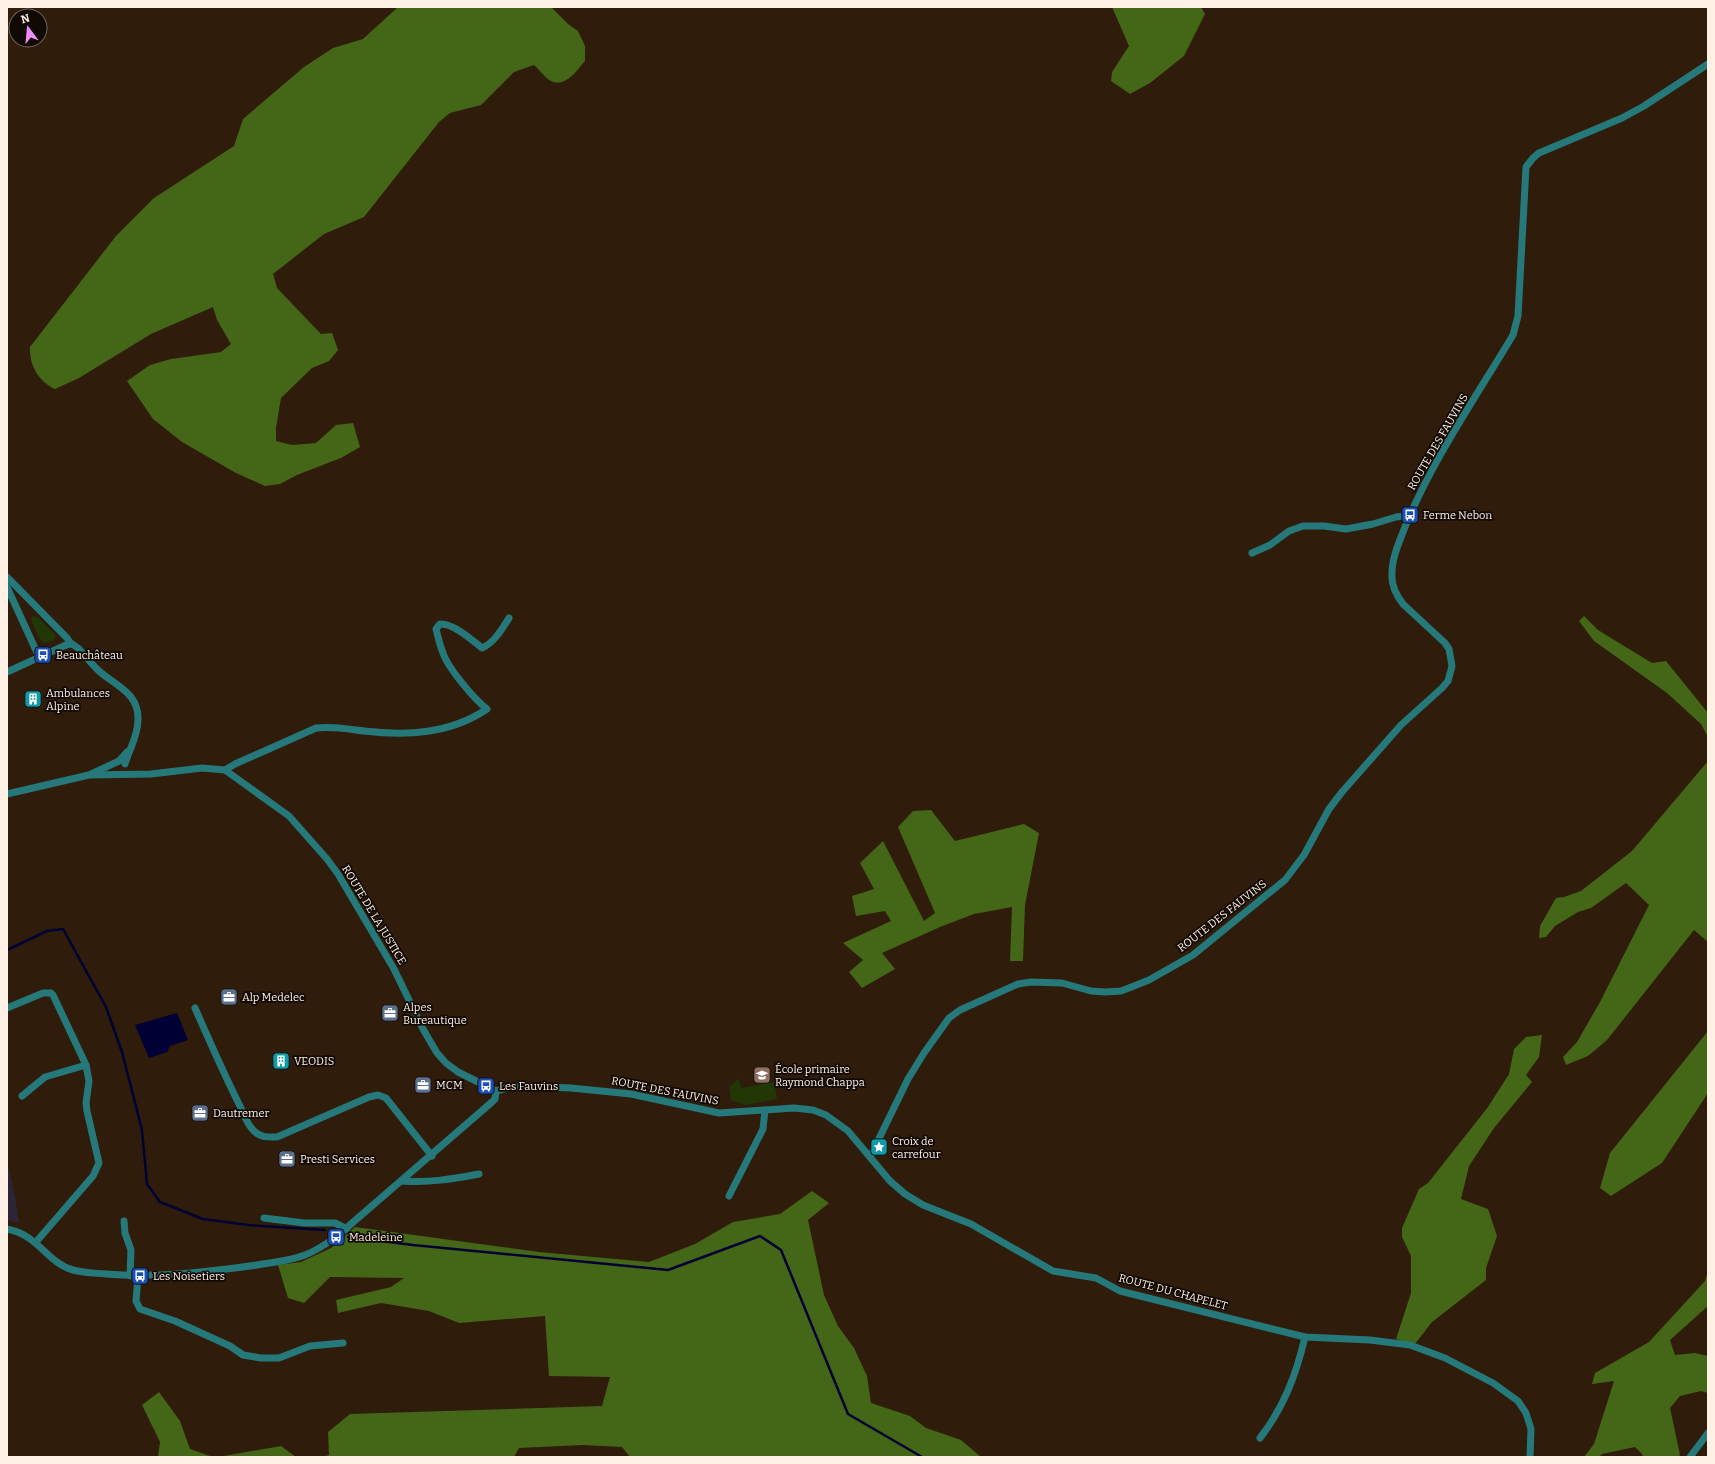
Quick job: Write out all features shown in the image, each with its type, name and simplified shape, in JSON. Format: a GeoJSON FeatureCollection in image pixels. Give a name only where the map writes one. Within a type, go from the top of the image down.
{"type":"FeatureCollection","features":[{"type":"Feature","properties":{"kind":"street","name":"ROUTE DES FAUVINS"},"geometry":{"type":"LineString","coordinates":[[496,1092],[507,1088],[522,1086],[571,1088],[631,1094],[719,1113],[794,1108],[814,1110],[826,1115],[848,1131],[870,1157],[908,1079],[924,1053],[949,1018],[960,1010],[1018,984],[1031,982],[1062,983],[1105,992],[1121,991],[1149,980],[1193,955],[1253,908],[1285,880],[1295,869],[1329,809],[1342,792],[1401,725],[1442,688],[1451,674],[1451,658],[1449,649],[1445,643],[1403,604],[1398,596],[1393,585],[1393,564],[1410,516],[1444,450],[1516,326],[1518,316],[1526,174],[1529,162],[1548,148],[1622,118],[1644,106],[1708,64]]}},
{"type":"Feature","properties":{"kind":"street"},"geometry":{"type":"LineString","coordinates":[[1252,553],[1270,545],[1289,531],[1303,526],[1324,526],[1346,529],[1373,524],[1396,517],[1410,516]]}},
{"type":"Feature","properties":{"kind":"street"},"geometry":{"type":"LineString","coordinates":[[7,577],[30,599],[71,644],[78,649],[94,666],[124,688],[133,699],[136,706],[138,722],[129,750],[121,764],[112,770],[120,775]]}},
{"type":"Feature","properties":{"kind":"street"},"geometry":{"type":"LineString","coordinates":[[7,587],[12,603],[39,657]]}},
{"type":"Feature","properties":{"kind":"street"},"geometry":{"type":"LineString","coordinates":[[12,603],[30,599]]}},
{"type":"Feature","properties":{"kind":"street"},"geometry":{"type":"LineString","coordinates":[[89,775],[140,774],[202,768],[225,770],[235,764],[316,728],[329,726],[371,732],[402,734],[428,732],[454,725],[476,716],[487,709],[478,702],[467,689],[443,655],[436,629],[440,624],[447,624],[467,636],[482,648],[498,636],[509,618]]}},
{"type":"Feature","properties":{"kind":"street"},"geometry":{"type":"LineString","coordinates":[[7,672],[71,644]]}},
{"type":"Feature","properties":{"kind":"street"},"geometry":{"type":"LineString","coordinates":[[121,764],[134,773],[140,774]]}},
{"type":"Feature","properties":{"kind":"street"},"geometry":{"type":"LineString","coordinates":[[120,775],[126,771],[121,764]]}},
{"type":"Feature","properties":{"kind":"street"},"geometry":{"type":"LineString","coordinates":[[7,794],[89,775],[121,764]]}},
{"type":"Feature","properties":{"kind":"street","name":"ROUTE DE LA JUSTICE"},"geometry":{"type":"LineString","coordinates":[[225,770],[289,816],[327,859],[345,884],[394,969],[423,1029],[437,1053],[446,1063],[458,1072],[496,1092]]}},
{"type":"Feature","properties":{"kind":"street"},"geometry":{"type":"LineString","coordinates":[[7,1008],[43,993],[51,993],[57,1002],[86,1065],[89,1081],[86,1103],[99,1163],[98,1168],[93,1176],[36,1242]]}},
{"type":"Feature","properties":{"kind":"street"},"geometry":{"type":"LineString","coordinates":[[195,1008],[245,1117],[253,1130],[260,1135],[265,1138],[277,1137],[369,1097],[378,1095],[386,1098],[432,1156]]}},
{"type":"Feature","properties":{"kind":"street"},"geometry":{"type":"LineString","coordinates":[[22,1096],[45,1077],[86,1065]]}},
{"type":"Feature","properties":{"kind":"street"},"geometry":{"type":"LineString","coordinates":[[7,1230],[25,1235],[36,1242],[60,1264],[73,1270],[138,1276],[215,1271],[290,1260],[317,1250],[346,1229],[432,1156],[495,1099],[496,1092]]}},
{"type":"Feature","properties":{"kind":"street"},"geometry":{"type":"LineString","coordinates":[[729,1196],[763,1129],[765,1110]]}},
{"type":"Feature","properties":{"kind":"street","name":"ROUTE DU CHAPELET"},"geometry":{"type":"LineString","coordinates":[[870,1157],[890,1181],[905,1194],[923,1205],[971,1224],[1053,1271],[1096,1278],[1120,1291],[1305,1337],[1370,1340],[1410,1345],[1445,1358],[1493,1383],[1518,1401],[1526,1413],[1531,1430],[1530,1457]]}},
{"type":"Feature","properties":{"kind":"street"},"geometry":{"type":"LineString","coordinates":[[402,1181],[421,1182],[448,1180],[479,1174]]}},
{"type":"Feature","properties":{"kind":"street"},"geometry":{"type":"LineString","coordinates":[[264,1218],[304,1223],[335,1223],[346,1229]]}},
{"type":"Feature","properties":{"kind":"street"},"geometry":{"type":"LineString","coordinates":[[124,1222],[125,1233],[131,1250],[130,1276]]}},
{"type":"Feature","properties":{"kind":"street"},"geometry":{"type":"LineString","coordinates":[[138,1276],[136,1301],[140,1309],[175,1321],[230,1346],[243,1355],[261,1358],[279,1358],[310,1346],[343,1343]]}},
{"type":"Feature","properties":{"kind":"street"},"geometry":{"type":"LineString","coordinates":[[1260,1438],[1274,1420],[1293,1380],[1305,1337]]}},
{"type":"Feature","properties":{"kind":"street"},"geometry":{"type":"LineString","coordinates":[[1690,1457],[1708,1433]]}},
{"type":"Feature","properties":{"kind":"shaded area"},"geometry":{"type":"Polygon","coordinates":[[[177,1013],[188,1040],[170,1046],[167,1052],[149,1058],[135,1025],[177,1013]]]}},
{"type":"Feature","properties":{"kind":"shaded area"},"geometry":{"type":"Polygon","coordinates":[[[7,1159],[16,1202],[19,1223],[7,1220],[7,1159]]]}},
{"type":"Feature","properties":{"kind":"green space"},"geometry":{"type":"Polygon","coordinates":[[[398,7],[551,7],[568,24],[578,31],[585,46],[585,61],[571,77],[562,82],[556,83],[549,80],[534,65],[514,72],[481,105],[450,113],[439,122],[364,217],[324,234],[273,274],[277,288],[321,334],[332,333],[338,350],[329,361],[312,368],[281,398],[276,428],[276,441],[292,445],[316,443],[336,425],[353,423],[360,447],[341,458],[297,475],[280,484],[265,486],[236,473],[182,442],[153,419],[127,381],[150,365],[171,359],[221,352],[231,344],[217,320],[213,307],[151,334],[79,378],[55,389],[44,382],[33,366],[30,347],[116,236],[154,198],[234,146],[243,119],[304,67],[333,48],[363,39],[398,7]]]}},
{"type":"Feature","properties":{"kind":"green space"},"geometry":{"type":"Polygon","coordinates":[[[1112,7],[1201,7],[1205,14],[1184,56],[1150,83],[1130,94],[1111,81],[1112,72],[1129,46],[1112,7]]]}},
{"type":"Feature","properties":{"kind":"green space"},"geometry":{"type":"Polygon","coordinates":[[[33,616],[38,617],[56,636],[53,641],[43,643],[39,638],[31,620],[33,616]]]}},
{"type":"Feature","properties":{"kind":"green space"},"geometry":{"type":"Polygon","coordinates":[[[1584,616],[1598,630],[1652,663],[1666,661],[1708,713],[1708,737],[1701,724],[1667,693],[1594,641],[1579,621],[1584,616]]]}},
{"type":"Feature","properties":{"kind":"green space"},"geometry":{"type":"Polygon","coordinates":[[[1708,761],[1708,942],[1694,930],[1607,1040],[1588,1056],[1566,1065],[1563,1057],[1577,1042],[1600,1002],[1649,905],[1626,883],[1591,908],[1578,912],[1555,926],[1546,937],[1539,938],[1540,926],[1556,898],[1581,891],[1632,851],[1708,761]]]}},
{"type":"Feature","properties":{"kind":"green space"},"geometry":{"type":"Polygon","coordinates":[[[931,810],[955,841],[1024,824],[1039,833],[1025,905],[1023,961],[1010,961],[1012,907],[974,914],[940,927],[882,953],[895,969],[862,988],[849,972],[863,960],[843,943],[891,921],[885,911],[856,916],[852,896],[874,889],[860,863],[883,841],[924,921],[935,913],[898,827],[913,811],[931,810]]]}},
{"type":"Feature","properties":{"kind":"green space"},"geometry":{"type":"Polygon","coordinates":[[[1708,1031],[1708,1093],[1662,1163],[1611,1196],[1600,1188],[1610,1153],[1708,1031]]]}},
{"type":"Feature","properties":{"kind":"green space"},"geometry":{"type":"Polygon","coordinates":[[[1542,1035],[1539,1057],[1526,1075],[1532,1082],[1494,1128],[1469,1166],[1461,1199],[1488,1209],[1497,1236],[1486,1268],[1486,1280],[1432,1322],[1415,1344],[1396,1339],[1411,1293],[1411,1256],[1402,1237],[1402,1228],[1419,1189],[1428,1183],[1488,1107],[1509,1074],[1514,1049],[1526,1037],[1542,1035]]]}},
{"type":"Feature","properties":{"kind":"green space"},"geometry":{"type":"Polygon","coordinates":[[[739,1078],[741,1088],[774,1082],[777,1099],[746,1105],[731,1100],[729,1087],[739,1078]]]}},
{"type":"Feature","properties":{"kind":"green space"},"geometry":{"type":"Polygon","coordinates":[[[812,1191],[829,1203],[808,1220],[824,1295],[838,1326],[854,1348],[867,1376],[871,1403],[910,1416],[926,1428],[961,1440],[981,1457],[630,1457],[622,1447],[582,1445],[519,1448],[514,1457],[322,1457],[329,1455],[328,1432],[350,1414],[602,1406],[610,1377],[549,1376],[545,1316],[459,1323],[429,1311],[381,1303],[338,1313],[336,1300],[391,1287],[404,1278],[330,1277],[304,1303],[288,1298],[278,1265],[301,1262],[331,1248],[355,1227],[539,1252],[649,1262],[695,1244],[733,1222],[780,1214],[812,1191]]]}},
{"type":"Feature","properties":{"kind":"green space"},"geometry":{"type":"Polygon","coordinates":[[[1708,1270],[1708,1306],[1670,1340],[1675,1355],[1695,1353],[1708,1356],[1708,1393],[1701,1391],[1680,1396],[1670,1408],[1680,1455],[1678,1457],[1643,1457],[1635,1447],[1602,1454],[1599,1457],[1584,1457],[1594,1444],[1614,1381],[1592,1384],[1595,1373],[1649,1342],[1705,1281],[1708,1270]]]}},
{"type":"Feature","properties":{"kind":"green space"},"geometry":{"type":"Polygon","coordinates":[[[159,1392],[180,1421],[190,1449],[213,1457],[158,1457],[160,1442],[142,1405],[159,1392]]]}},
{"type":"Feature","properties":{"kind":"green space"},"geometry":{"type":"Polygon","coordinates":[[[281,1446],[296,1457],[218,1457],[281,1446]]]}},
{"type":"Feature","properties":{"kind":"waterway"},"geometry":{"type":"LineString","coordinates":[[7,950],[47,931],[63,929],[106,1007],[122,1052],[142,1130],[147,1184],[160,1202],[203,1219],[248,1225],[325,1230]]}},
{"type":"Feature","properties":{"kind":"waterway"},"geometry":{"type":"LineString","coordinates":[[348,1237],[413,1245],[668,1270],[760,1236],[781,1250],[848,1414],[922,1457]]}},
{"type":"Feature","properties":{"kind":"place","name":"Ferme Nebon"},"geometry":{"type":"Point","coordinates":[1410,515]}},
{"type":"Feature","properties":{"kind":"place","name":"Beauchâteau"},"geometry":{"type":"Point","coordinates":[43,655]}},
{"type":"Feature","properties":{"kind":"place","name":"Ambulances Alpine"},"geometry":{"type":"Point","coordinates":[33,699]}},
{"type":"Feature","properties":{"kind":"place","name":"Alp Medelec"},"geometry":{"type":"Point","coordinates":[229,997]}},
{"type":"Feature","properties":{"kind":"place","name":"Alpes Bureautique"},"geometry":{"type":"Point","coordinates":[390,1013]}},
{"type":"Feature","properties":{"kind":"place","name":"VEODIS"},"geometry":{"type":"Point","coordinates":[281,1061]}},
{"type":"Feature","properties":{"kind":"place","name":"École primaire Raymond Chappa"},"geometry":{"type":"Point","coordinates":[762,1075]}},
{"type":"Feature","properties":{"kind":"place","name":"MCM"},"geometry":{"type":"Point","coordinates":[423,1085]}},
{"type":"Feature","properties":{"kind":"place","name":"Les Fauvins"},"geometry":{"type":"Point","coordinates":[486,1086]}},
{"type":"Feature","properties":{"kind":"place","name":"Dautremer"},"geometry":{"type":"Point","coordinates":[200,1113]}},
{"type":"Feature","properties":{"kind":"place","name":"Croix de carrefour"},"geometry":{"type":"Point","coordinates":[879,1147]}},
{"type":"Feature","properties":{"kind":"place","name":"Presti Services"},"geometry":{"type":"Point","coordinates":[287,1159]}},
{"type":"Feature","properties":{"kind":"place","name":"Madeleine"},"geometry":{"type":"Point","coordinates":[336,1237]}},
{"type":"Feature","properties":{"kind":"place","name":"Les Noisetiers"},"geometry":{"type":"Point","coordinates":[140,1276]}}]}
